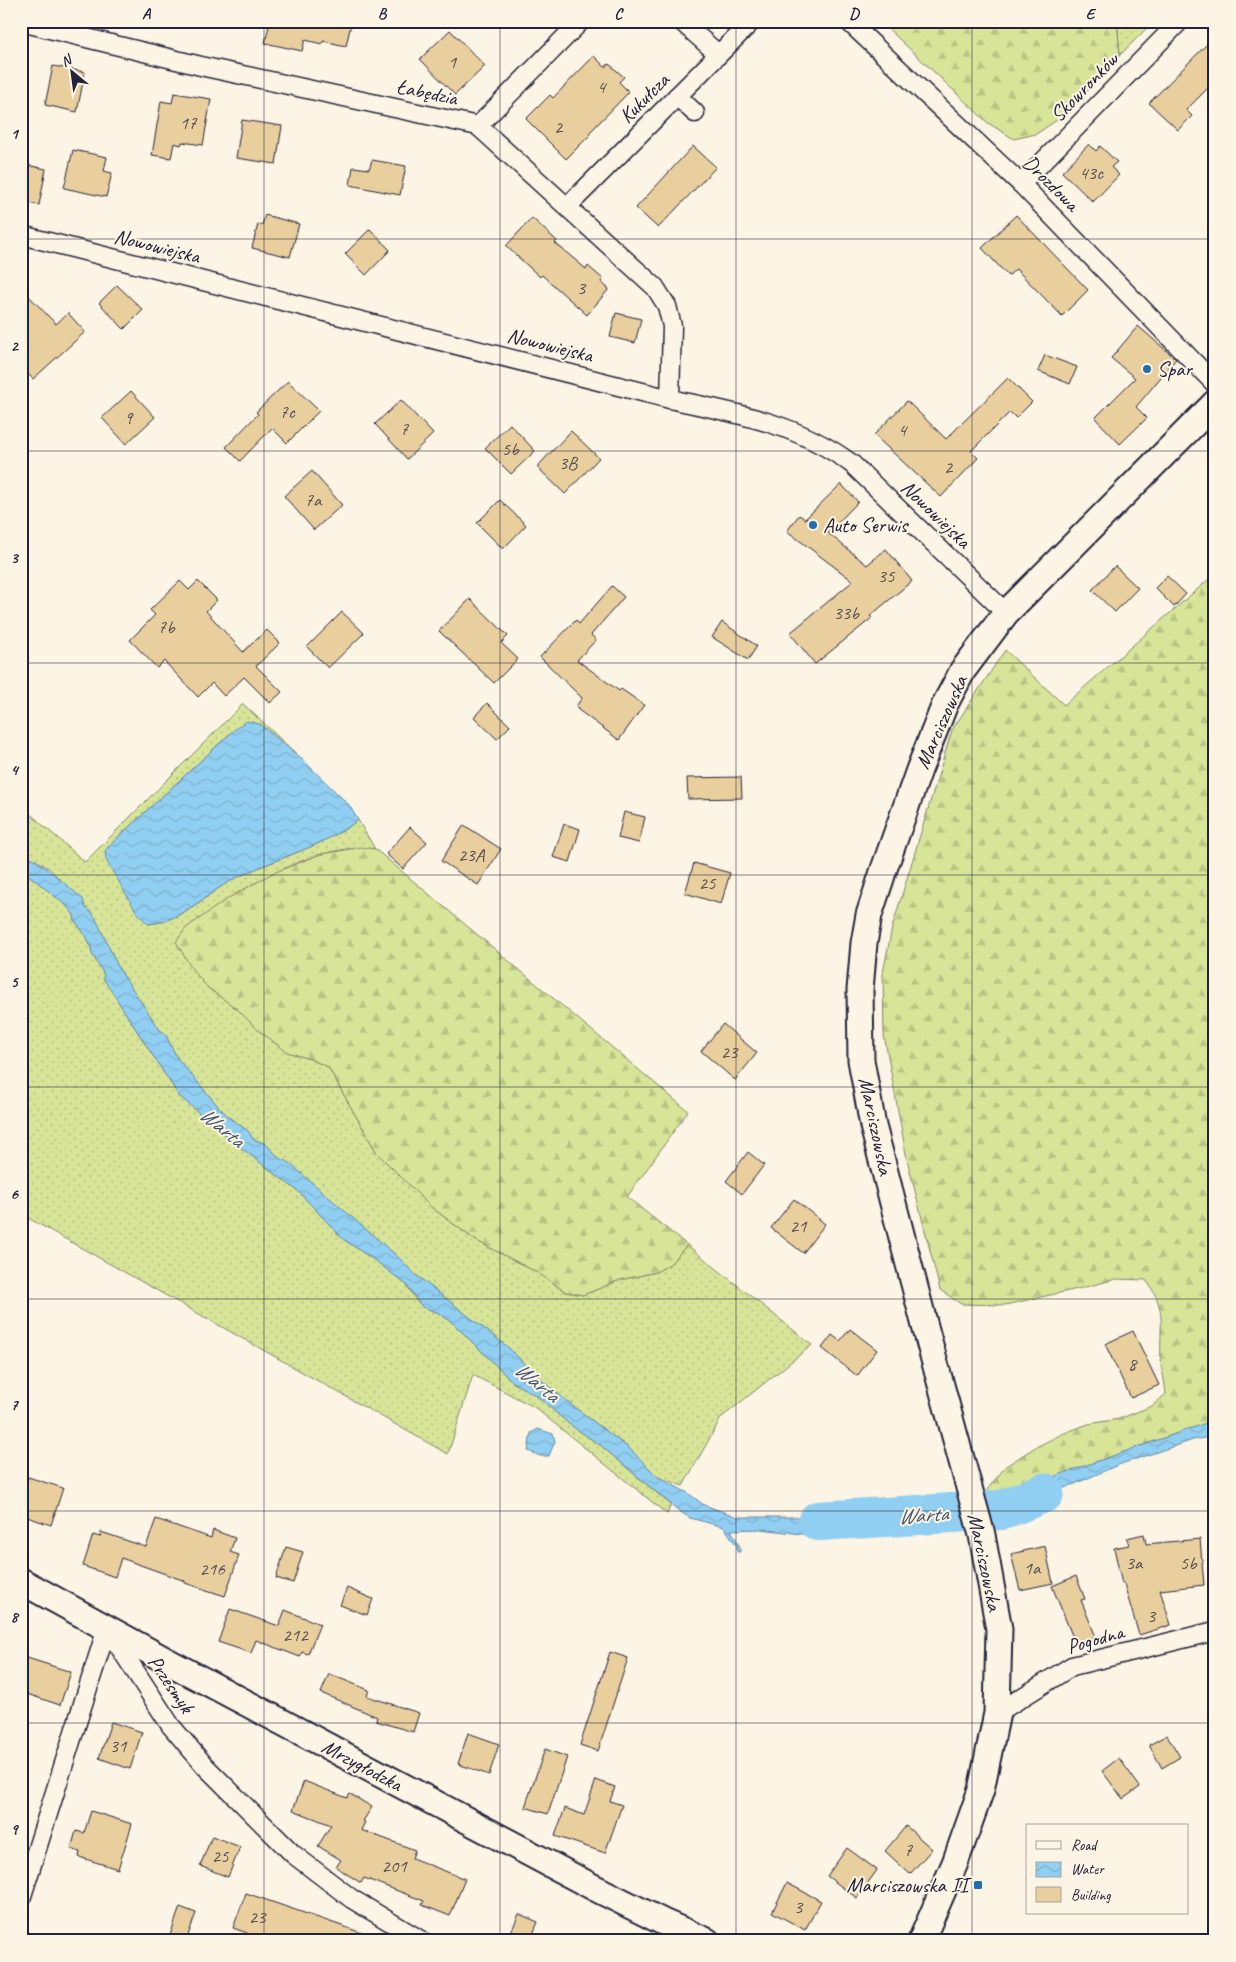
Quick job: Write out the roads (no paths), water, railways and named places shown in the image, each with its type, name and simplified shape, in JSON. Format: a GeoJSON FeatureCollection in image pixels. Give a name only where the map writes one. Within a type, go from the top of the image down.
{"type":"FeatureCollection","features":[{"type":"Feature","properties":{"kind":"street"},"geometry":{"type":"LineString","coordinates":[[478,126],[581,21]]}},
{"type":"Feature","properties":{"kind":"street"},"geometry":{"type":"LineString","coordinates":[[681,21],[718,54]]}},
{"type":"Feature","properties":{"kind":"street","name":"Kukułcza"},"geometry":{"type":"LineString","coordinates":[[568,206],[752,21]]}},
{"type":"Feature","properties":{"kind":"street","name":"Drozdowa"},"geometry":{"type":"LineString","coordinates":[[848,21],[1021,184],[1215,384]]}},
{"type":"Feature","properties":{"kind":"street","name":"Skowronków"},"geometry":{"type":"LineString","coordinates":[[1021,184],[1180,21]]}},
{"type":"Feature","properties":{"kind":"street","name":"Łabędzia"},"geometry":{"type":"LineString","coordinates":[[21,22],[204,67],[478,126],[655,287],[667,306],[672,326],[670,398]]}},
{"type":"Feature","properties":{"kind":"street"},"geometry":{"type":"LineString","coordinates":[[677,96],[695,113]]}},
{"type":"Feature","properties":{"kind":"street","name":"Nowowiejska"},"geometry":{"type":"LineString","coordinates":[[21,235],[670,398],[759,418],[809,438],[833,450],[852,464],[1006,613]]}},
{"type":"Feature","properties":{"kind":"street","name":"Marciszowska"},"geometry":{"type":"LineString","coordinates":[[921,1941],[955,1863],[982,1790],[997,1713],[999,1629],[982,1535],[873,1126],[861,1060],[860,990],[864,943],[884,868],[916,778],[954,687],[979,648],[1006,613],[1215,404]]}},
{"type":"Feature","properties":{"kind":"street","name":"Mrzygłodzka"},"geometry":{"type":"LineString","coordinates":[[21,1581],[593,1887],[663,1922],[707,1941]]}},
{"type":"Feature","properties":{"kind":"street"},"geometry":{"type":"LineString","coordinates":[[21,1899],[107,1628]]}},
{"type":"Feature","properties":{"kind":"street","name":"Przesmyk"},"geometry":{"type":"LineString","coordinates":[[107,1628],[171,1726],[205,1766],[293,1854],[352,1899],[422,1941]]}},
{"type":"Feature","properties":{"kind":"street","name":"Pogodna"},"geometry":{"type":"LineString","coordinates":[[997,1713],[1072,1666],[1215,1631]]}},
{"type":"Feature","properties":{"kind":"water"},"geometry":{"type":"Polygon","coordinates":[[[247,721],[260,724],[303,760],[349,805],[358,820],[316,845],[240,876],[173,917],[161,922],[148,924],[136,911],[106,860],[105,851],[234,730],[247,721]]]}},
{"type":"Feature","properties":{"kind":"water"},"geometry":{"type":"Polygon","coordinates":[[[21,851],[83,899],[85,907],[93,914],[97,921],[119,969],[160,1030],[165,1034],[177,1058],[230,1118],[248,1131],[253,1139],[266,1144],[279,1158],[287,1161],[398,1257],[416,1275],[509,1348],[533,1373],[574,1407],[630,1449],[658,1477],[688,1493],[704,1505],[738,1517],[849,1517],[860,1510],[872,1507],[872,1536],[817,1536],[761,1529],[731,1530],[740,1547],[740,1552],[737,1552],[737,1546],[724,1527],[690,1518],[679,1511],[600,1445],[569,1424],[537,1396],[514,1383],[453,1323],[437,1312],[422,1307],[407,1285],[343,1239],[298,1191],[241,1148],[179,1096],[103,978],[104,974],[92,954],[86,936],[75,921],[74,915],[67,906],[21,869],[21,851]]]}},
{"type":"Feature","properties":{"kind":"water"},"geometry":{"type":"Polygon","coordinates":[[[1215,1420],[1215,1436],[1193,1440],[1118,1465],[993,1516],[990,1504],[997,1503],[1047,1479],[1215,1420]]]}},
{"type":"Feature","properties":{"kind":"water"},"geometry":{"type":"Polygon","coordinates":[[[538,1429],[553,1434],[555,1441],[549,1456],[540,1456],[528,1451],[531,1433],[538,1429]]]}},
{"type":"Feature","properties":{"kind":"water"},"geometry":{"type":"Polygon","coordinates":[[[946,1500],[955,1532],[894,1533],[893,1506],[923,1505],[946,1500]]]}},
{"type":"Feature","properties":{"kind":"waterway","name":"Warta"},"geometry":{"type":"LineString","coordinates":[[818,1521],[1002,1510],[1044,1493]]}},
{"type":"Feature","properties":{"kind":"place","name":"Spar"},"geometry":{"type":"Point","coordinates":[1147,369]}},
{"type":"Feature","properties":{"kind":"place","name":"Auto Serwis"},"geometry":{"type":"Point","coordinates":[813,525]}},
{"type":"Feature","properties":{"kind":"place","name":"Marciszowska II"},"geometry":{"type":"Point","coordinates":[978,1885]}}]}
